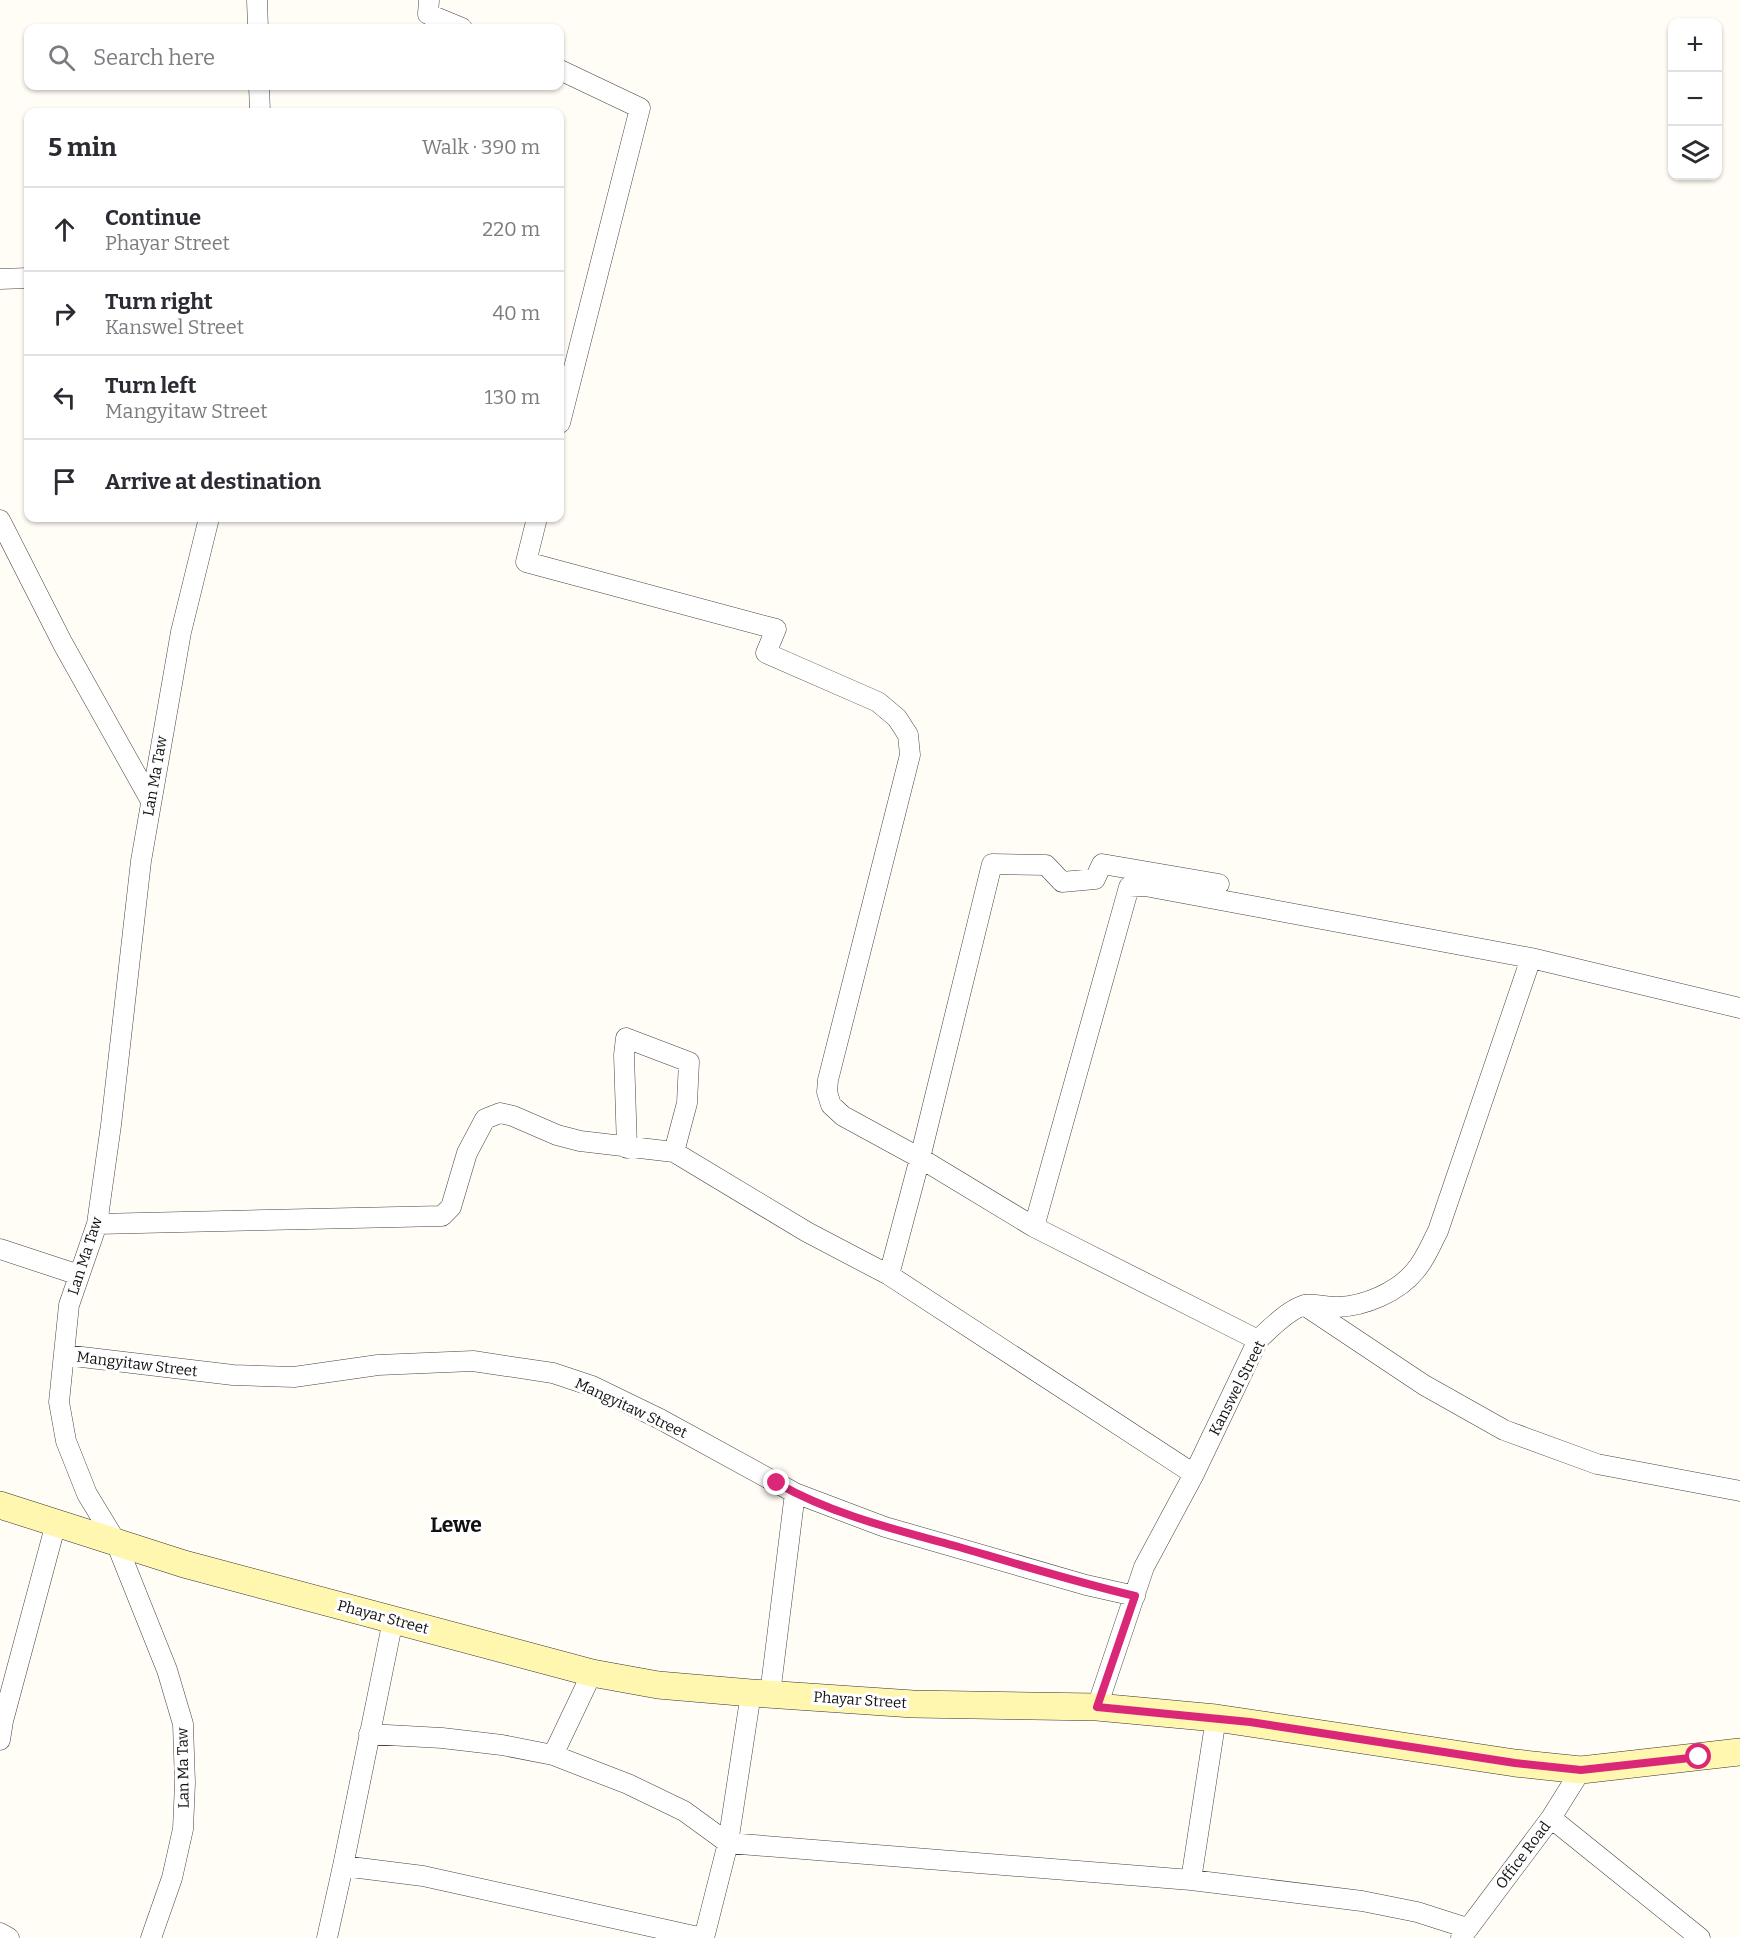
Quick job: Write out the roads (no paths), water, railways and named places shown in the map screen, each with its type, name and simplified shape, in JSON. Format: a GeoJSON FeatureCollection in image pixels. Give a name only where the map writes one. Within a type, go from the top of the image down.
{"type":"FeatureCollection","features":[{"type":"Feature","properties":{"kind":"street"},"geometry":{"type":"LineString","coordinates":[[257,0],[258,24]]}},
{"type":"Feature","properties":{"kind":"street"},"geometry":{"type":"LineString","coordinates":[[429,0],[428,14],[452,24]]}},
{"type":"Feature","properties":{"kind":"street"},"geometry":{"type":"LineString","coordinates":[[564,72],[640,108],[564,407]]}},
{"type":"Feature","properties":{"kind":"street"},"geometry":{"type":"LineString","coordinates":[[259,90],[260,108]]}},
{"type":"Feature","properties":{"kind":"street"},"geometry":{"type":"LineString","coordinates":[[0,279],[24,278]]}},
{"type":"Feature","properties":{"kind":"street"},"geometry":{"type":"LineString","coordinates":[[0,520],[63,645],[151,801]]}},
{"type":"Feature","properties":{"kind":"street","name":"Lan Ma Taw"},"geometry":{"type":"LineString","coordinates":[[151,1938],[172,1878],[183,1829],[185,1783],[183,1724],[167,1670],[115,1540],[87,1494],[66,1441],[59,1402],[69,1305],[97,1224],[111,1125],[141,861],[151,801],[181,632],[208,522]]}},
{"type":"Feature","properties":{"kind":"street"},"geometry":{"type":"LineString","coordinates":[[536,522],[526,562],[776,629],[766,653],[878,702],[897,718],[908,735],[910,755],[831,1068],[827,1092],[831,1105],[843,1116],[920,1158],[1034,1227],[1258,1340]]}},
{"type":"Feature","properties":{"kind":"street"},"geometry":{"type":"LineString","coordinates":[[889,1275],[992,864],[1046,865],[1062,882],[1095,879],[1102,864],[1219,884]]}},
{"type":"Feature","properties":{"kind":"street"},"geometry":{"type":"LineString","coordinates":[[1034,1227],[1129,887],[1145,886],[1531,958],[1740,1008]]}},
{"type":"Feature","properties":{"kind":"street"},"geometry":{"type":"LineString","coordinates":[[1304,1305],[1340,1307],[1363,1302],[1381,1296],[1401,1285],[1416,1270],[1438,1231],[1531,958]]}},
{"type":"Feature","properties":{"kind":"street"},"geometry":{"type":"LineString","coordinates":[[627,1148],[624,1055],[626,1038],[689,1062],[687,1103],[674,1152]]}},
{"type":"Feature","properties":{"kind":"street"},"geometry":{"type":"LineString","coordinates":[[97,1224],[442,1216],[450,1207],[467,1154],[485,1119],[500,1113],[580,1142],[674,1152],[807,1232],[889,1275],[1194,1474]]}},
{"type":"Feature","properties":{"kind":"street"},"geometry":{"type":"LineString","coordinates":[[0,1249],[79,1275]]}},
{"type":"Feature","properties":{"kind":"street"},"geometry":{"type":"LineString","coordinates":[[1304,1305],[1424,1385],[1504,1430],[1597,1464],[1740,1491]]}},
{"type":"Feature","properties":{"kind":"street","name":"Kanswel Street"},"geometry":{"type":"LineString","coordinates":[[1097,1707],[1144,1567],[1194,1474],[1258,1340],[1273,1324],[1304,1305]]}},
{"type":"Feature","properties":{"kind":"street","name":"Mangyitaw Street"},"geometry":{"type":"LineString","coordinates":[[64,1356],[253,1376],[294,1377],[378,1365],[473,1361],[553,1373],[592,1386],[660,1419],[795,1493],[885,1527],[1086,1585],[1135,1596]]}},
{"type":"Feature","properties":{"kind":"street"},"geometry":{"type":"LineString","coordinates":[[343,1866],[423,1876],[704,1938],[728,1843],[760,1694],[795,1493]]}},
{"type":"Feature","properties":{"kind":"street","name":"Phayar Street"},"geometry":{"type":"LineString","coordinates":[[0,1504],[184,1564],[592,1673],[658,1685],[913,1704],[1097,1707],[1216,1718],[1515,1763],[1581,1770],[1740,1752]]}},
{"type":"Feature","properties":{"kind":"street"},"geometry":{"type":"LineString","coordinates":[[0,1740],[3,1720],[56,1523]]}},
{"type":"Feature","properties":{"kind":"street"},"geometry":{"type":"LineString","coordinates":[[327,1938],[393,1620]]}},
{"type":"Feature","properties":{"kind":"street"},"geometry":{"type":"LineString","coordinates":[[553,1755],[592,1673]]}},
{"type":"Feature","properties":{"kind":"street"},"geometry":{"type":"LineString","coordinates":[[1191,1880],[1216,1718]]}},
{"type":"Feature","properties":{"kind":"street"},"geometry":{"type":"LineString","coordinates":[[369,1734],[490,1743],[553,1755],[628,1784],[684,1811],[728,1843],[1191,1880],[1362,1901],[1417,1912],[1464,1933]]}},
{"type":"Feature","properties":{"kind":"street","name":"Office Road"},"geometry":{"type":"LineString","coordinates":[[1464,1933],[1551,1818],[1581,1770]]}},
{"type":"Feature","properties":{"kind":"street"},"geometry":{"type":"LineString","coordinates":[[1551,1818],[1693,1935]]}},
{"type":"Feature","properties":{"kind":"street"},"geometry":{"type":"LineString","coordinates":[[0,1933],[9,1938]]}},
{"type":"Feature","properties":{"kind":"district","name":"Lewe"},"geometry":{"type":"Point","coordinates":[456,1525]}}]}
